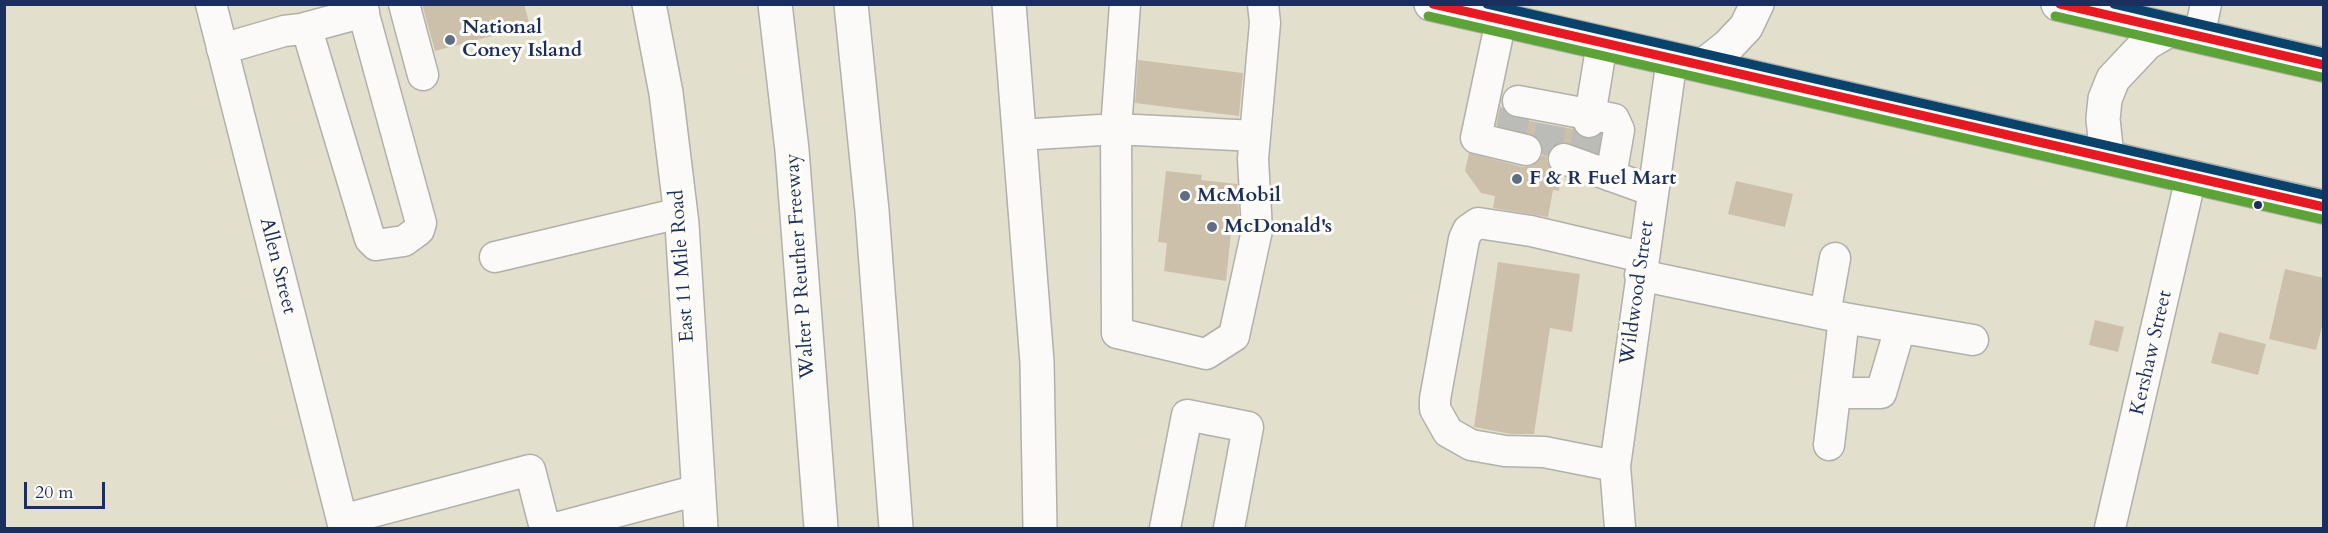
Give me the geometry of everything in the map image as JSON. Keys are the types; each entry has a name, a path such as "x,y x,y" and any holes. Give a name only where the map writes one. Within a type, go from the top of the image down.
{"main road":[{"name":"East 11 Mile Road","path":"649,4 666,93 680,213 701,528"},
{"name":"Walter P Reuther Freeway","path":"775,4 792,150 821,528"},
{"path":"851,4 872,211 896,528"},
{"path":"1009,4 1037,362 1040,528"},
{"path":"1431,4 2324,207"},
{"path":"1704,65 1728,46 1746,27 1757,4"},
{"path":"2058,4 2324,65"},
{"path":"2107,157 2103,119 2105,99 2113,79 2147,43 2184,34"}],"street":[{"name":"Allen Street","path":"211,4 343,524"},
{"path":"404,4 423,75"},
{"path":"1125,4 1116,129 1117,333 1206,354 1234,336 1257,230 1253,159 1265,23 1263,4"},
{"path":"2184,34 2206,4"},
{"path":"222,49 301,29 362,8 421,223 416,233 404,241 376,245 370,239 309,36 301,29"},
{"path":"1501,20 1476,138 1515,145"},
{"path":"1589,118 1602,43"},
{"name":"Wildwood Street","path":"1620,528 1615,466 1641,266 1672,58"},
{"path":"1484,94 1517,105 1589,118 1614,119 1619,130 1611,177"},
{"path":"1020,135 1116,129 1255,136"},
{"path":"1577,160 1611,177 1653,191"},
{"name":"Kershaw Street","path":"2110,528 2191,177"},
{"path":"495,257 680,213"},
{"path":"1615,466 1544,452 1505,452 1471,445 1448,432 1435,409 1464,239 1478,223 1531,231 1641,266 1834,316 1973,340"},
{"path":"1829,445 1835,393 1835,258"},
{"path":"1835,393 1881,393 1900,328"},
{"path":"1166,528 1187,415 1248,427 1229,528"},
{"path":"343,524 530,471 545,528"},
{"path":"556,528 698,490"}],"building":[{"name":"National Coney Island","path":"422,4 524,4 530,26 435,51"},
{"path":"1138,60 1243,73 1239,116 1135,103"},
{"path":"1500,106 1514,118 1573,129 1586,139 1601,134 1598,153 1562,142 1553,146 1548,153 1547,161 1551,170 1561,176 1559,191 1553,190 1548,217 1493,208 1495,196 1481,193 1465,171 1469,153 1523,167 1531,166 1543,155 1543,146 1537,137 1496,125"},
{"path":"1166,171 1202,175 1201,180 1237,184 1240,229 1239,233 1231,233 1226,281 1164,271 1167,243 1158,242"},
{"path":"1736,181 1793,194 1785,227 1728,214"},
{"path":"1498,262 1580,274 1572,332 1550,328 1534,434 1511,434 1474,427"},
{"path":"2285,269 2324,278 2324,319 2316,350 2269,339"},
{"path":"2095,320 2124,327 2118,352 2089,345"},
{"path":"2219,332 2266,344 2258,375 2211,363"}],"tunnel":[{"path":"1510,140 1516,109"},
{"path":"1546,155 1553,116"},
{"path":"1584,154 1589,122"}],"transit line":[{"path":"1433,4 2324,207"},
{"path":"1487,4 2324,195"},
{"path":"2060,4 2324,65"},
{"path":"2114,4 2324,53"},
{"path":"1428,16 2321,219"},
{"path":"2055,16 2321,77"}],"place":[{"name":"National Coney Island","path":"450,40"},
{"name":"F & R Fuel Mart","path":"1517,179"},
{"name":"McMobil","path":"1185,196"},
{"name":"McDonald's","path":"1212,227"}]}
